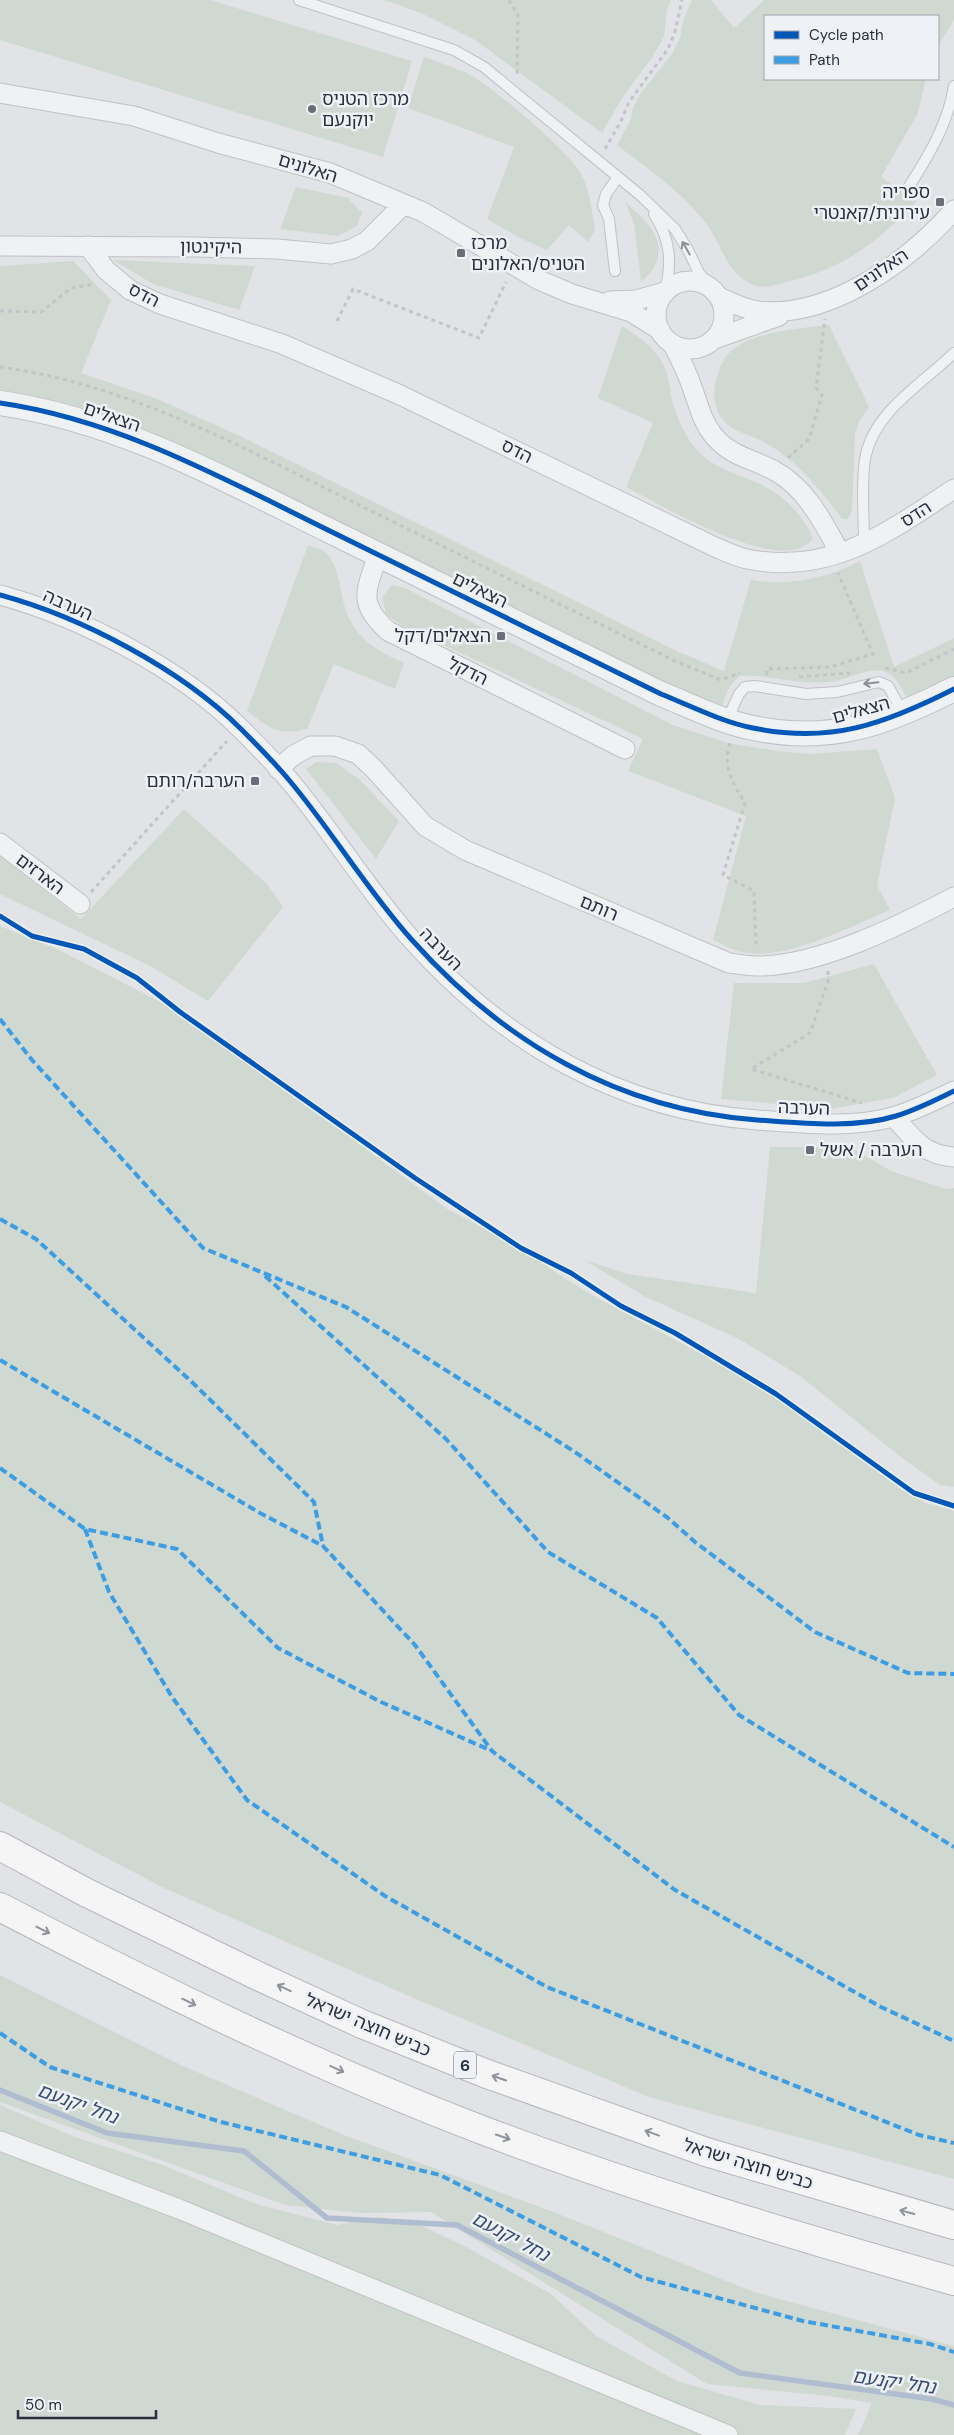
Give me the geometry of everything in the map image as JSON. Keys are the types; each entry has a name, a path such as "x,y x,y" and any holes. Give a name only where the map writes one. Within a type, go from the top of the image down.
{"highway":[{"name":"כביש חוצה ישראל","path":"0,1846 87,1893 258,1976 362,2024 451,2060 706,2152 954,2225"},
{"path":"0,1907 208,2011 397,2096 483,2130 780,2232 954,2301"},
{"path":"780,2232 954,2281"}],"street":[{"name":"האלונים","path":"0,93 134,116 218,143 330,173 423,212 538,280 572,294 631,312 660,330"},
{"name":"היקינטון","path":"0,246 277,249 331,254 352,249 367,241 404,204"},
{"name":"האלונים","path":"710,343 728,333 850,292 887,268 932,233 954,210"},
{"name":"הדס","path":"88,246 106,270 130,290 160,304 282,344 398,394 715,547 745,559 780,564 822,560 864,543 900,525 954,489"},
{"path":"694,392 694,380 710,343 721,330 724,308 716,293 703,284 688,282 673,286 665,292 656,310 660,330 673,345 682,361 700,414 713,434 730,452 774,471 806,496 835,555"},
{"name":"האלונים","path":"596,301 636,300 665,292"},
{"name":"האלונים","path":"716,293 739,307 757,311 796,310"},
{"path":"673,345 694,349 710,343"},
{"name":"הצאלים","path":"0,403 68,417 138,440 221,477 661,694 752,728 801,735 838,733 878,723 954,689"},
{"name":"הדקל","path":"378,555 369,582 366,603 373,617 388,630 625,749"},
{"name":"הערבה","path":"0,595 28,603 86,628 142,656 196,691 239,727 278,769 411,939 448,978 489,1015 538,1049 590,1077 671,1107 735,1119 793,1123 847,1123 894,1117 954,1091"},
{"name":"רותם","path":"278,769 311,746 335,746 358,754 425,826 465,850 729,963 756,966 793,963 861,942 954,897"},
{"name":"הארזים","path":"0,843 80,904"},
{"path":"894,1117 922,1149 944,1156 954,1156"},
{"path":"0,2141 179,2209 728,2435"}],"lane":[{"path":"299,0 454,50 484,66 640,195 674,229 699,273 716,293"},
{"path":"908,188 931,151 945,121 954,86"},
{"path":"615,271 612,234 609,219 603,205 606,194 618,177"},
{"path":"640,195 660,223 670,249 670,270 665,292"},
{"path":"864,543 865,459 874,433 893,407 954,354"},
{"path":"731,721 739,694 745,687 755,686 806,694 837,692 879,682 888,686 903,713"}],"path":[{"path":"509,0 518,15 516,93"},
{"path":"598,160 614,135 629,102 668,49 675,32 682,0"},
{"path":"337,321 354,289 479,338 514,265"},
{"path":"0,311 41,312 71,288 117,279"},
{"path":"774,471 809,439 822,395 816,388 827,301"},
{"path":"0,367 78,382 151,407 236,444 675,661 721,680 736,674 747,673"},
{"path":"767,675 767,669 830,667 873,654 835,555"},
{"path":"878,667 906,673 954,649"},
{"path":"798,677 859,671"},
{"path":"757,674 773,676"},
{"path":"731,721 726,755 729,777 745,803 723,875 754,891 756,966"},
{"path":"80,904 239,727"},
{"path":"827,952 828,982 810,1033 751,1069 863,1103"}],"shaded area":[{"name":"מרכז הטניס יוקנעם","path":"0,0 210,0 412,61 383,157 0,40"},
{"path":"384,0 671,0 667,10 664,37 651,59 622,98 602,133 475,40 421,13"},
{"path":"692,0 711,0 734,28 764,0 954,0 954,20 939,44 939,15 764,15 764,80 926,80 917,115 881,177 917,201 875,240 860,251 829,268 772,286 758,286 745,281 726,260 713,234 699,214 666,182 617,145 630,121 633,108 641,93 672,54 680,38 683,21"},
{"path":"424,57 467,73 479,80 528,119 573,163 584,180 592,209 595,230 588,242 569,225 547,250 522,239 487,219 514,147 408,108"},
{"path":"296,187 348,198 362,212 357,226 338,236 280,229"},
{"path":"625,201 650,227 658,243 659,250 654,268 641,281 634,224"},
{"path":"113,260 255,266 239,310 153,284"},
{"path":"73,261 111,300 81,373 155,398 240,436 679,652 724,671 751,580 779,582 807,580 821,577 860,561 894,667 954,638 954,676 907,698 900,685 891,675 876,670 836,681 824,682 800,682 739,676 729,688 722,705 666,683 213,459 172,441 130,424 87,410 44,398 0,390 0,266"},
{"path":"829,325 869,407 859,422 855,434 852,511 848,519 842,519 816,486 787,457 764,442 728,425 719,413 714,394 722,363 731,351 740,345 751,339 777,332"},
{"path":"622,326 645,342 659,358 667,373 678,418 685,433 698,451 714,464 761,485 779,496 795,510 813,538 799,549 777,550 751,545 693,522 626,487 653,423 598,398"},
{"path":"308,545 320,549 331,560 338,575 349,618 359,633 379,650 404,663 395,689 334,664 307,729 289,732 268,726 247,711"},
{"path":"392,585 405,588 673,725 728,743 777,751 809,754 877,749 895,798 877,885 890,910 815,942 774,952 755,954 738,951 713,940 746,816 628,771 643,739 401,625 386,614 382,597"},
{"path":"316,762 336,763 359,779 399,821 376,859 306,769"},
{"path":"184,809 267,884 283,907 208,1001 150,966 0,894 0,856 81,919"},
{"path":"0,926 59,950 180,1012 447,1209 529,1252 559,1275 599,1299 733,1371 783,1403 901,1489 925,1503 954,1511 954,2179 649,2097 411,1997 164,1888 0,1802"},
{"path":"874,964 937,1075 893,1098 830,1109 721,1099 734,983 804,983"},
{"path":"770,1147 850,1147 891,1171 946,1189 954,1188 954,1487 940,1485 897,1454 800,1376 739,1339 646,1297 584,1260 628,1274 756,1293"},
{"path":"0,1975 183,2066 344,2135 551,2211 754,2292 954,2346 954,2435 858,2435 872,2403 829,2396 707,2384 431,2212 361,2213 285,2205 0,2102"},
{"path":"0,2105 75,2137 160,2164 256,2204 337,2225 379,2217 418,2224 466,2247 551,2294 596,2336 677,2381 760,2405 856,2409 845,2435 0,2435"}],"waterway":[{"name":"נחל יקנעם","path":"0,2090 107,2133 244,2151 327,2218 457,2225 740,2373 932,2399 954,2405"}],"marked path":[{"path":"0,1019 32,1060 203,1248 346,1307 575,1452 668,1518 695,1542 815,1632 908,1673 954,1674"},
{"path":"0,1219 36,1239 194,1384 314,1502 323,1546"},
{"path":"265,1276 446,1439 548,1552 657,1618 739,1715 954,1847"},
{"path":"0,1360 260,1513 323,1546 415,1645 492,1751 675,1890 881,2007 954,2041"},
{"path":"0,1468 85,1529 177,1549 278,1648 381,1702 492,1751"},
{"path":"85,1529 109,1592 172,1697 247,1800 385,1896 547,1987 919,2135 954,2143"},
{"path":"0,2033 50,2067 221,2122 440,2175 641,2277 803,2321 930,2344 954,2352"}],"cycle path":[{"path":"0,403 44,411 87,423 171,454 252,492 661,694 730,722 781,732 808,734 833,732 881,721 954,689"},
{"path":"0,595 31,605 96,631 160,666 217,707 283,773 305,799 396,921 447,977 485,1010 525,1039 567,1064 611,1086 658,1102 706,1114 757,1120 827,1124 863,1123 911,1111 954,1091"},
{"path":"0,916 32,936 84,949 137,978 180,1012 415,1178 521,1248 571,1273 621,1306 675,1333 776,1394 914,1493 954,1506"}],"place":[{"name":"מרכז הטניס יוקנעם","path":"312,109"},
{"name":"ספריה עירונית/קאנטרי","path":"940,202"},
{"name":"מרכז הטניס/האלונים","path":"461,253"},
{"name":"הצאלים/דקל","path":"501,636"},
{"name":"הערבה/רותם","path":"255,781"},
{"name":"הערבה / אשל","path":"810,1150"}]}
